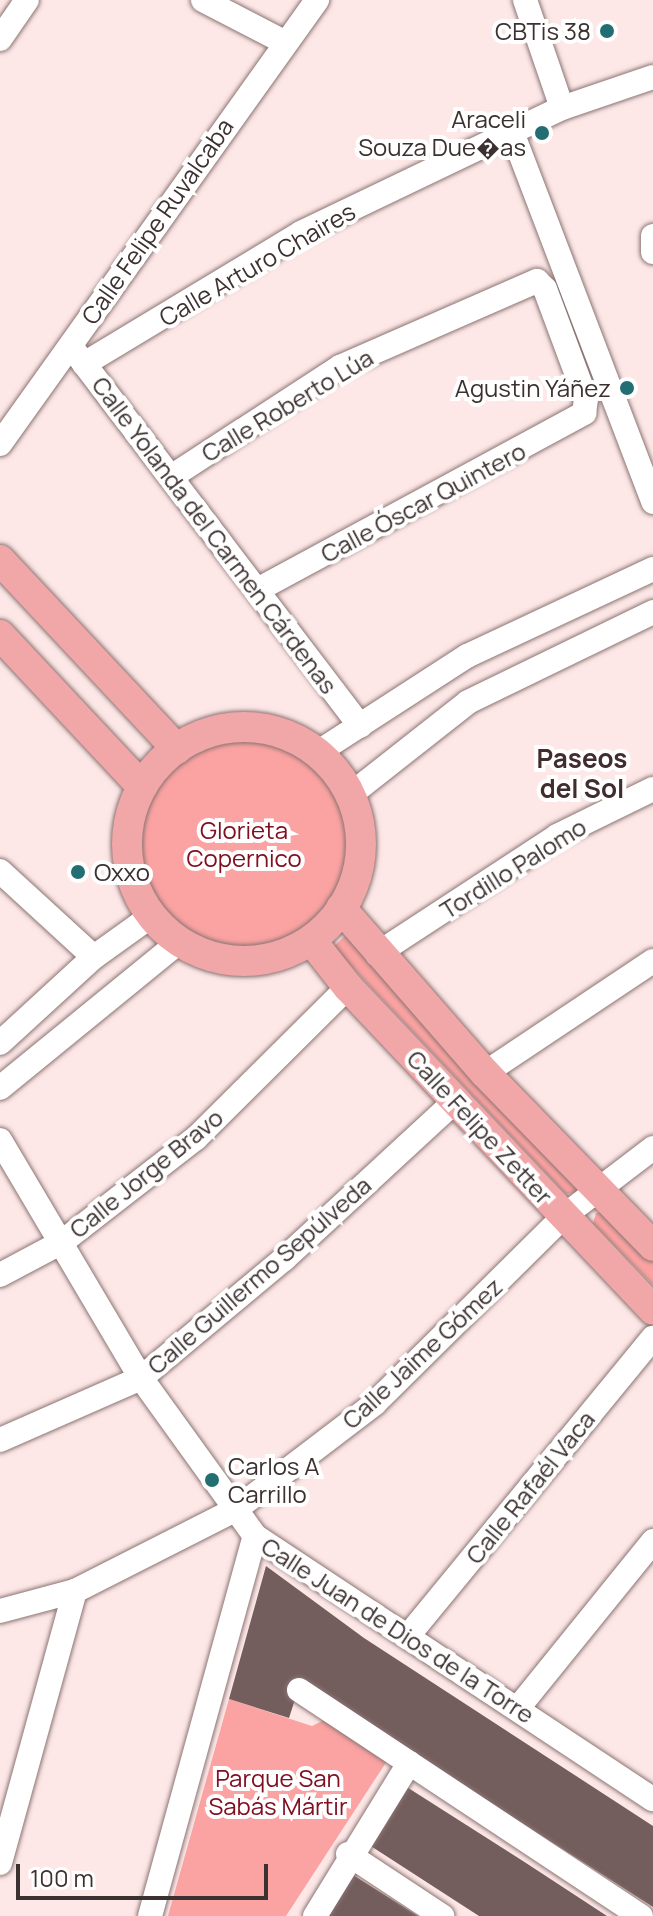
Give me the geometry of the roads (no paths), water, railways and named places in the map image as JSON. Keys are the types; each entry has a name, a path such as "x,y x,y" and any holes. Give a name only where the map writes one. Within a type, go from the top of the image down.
{"main road":[{"path":"0,560 177,749"},
{"path":"0,635 142,787"},
{"path":"245,727 292,737 317,753 350,795 359,829 359,865 341,908 311,940 286,953 231,961 179,942 151,916 128,853 142,787 177,749 221,729 245,727"},
{"name":"Calle Felipe Zetter","path":"341,908 377,954 485,1073 653,1246"},
{"name":"Calle Felipe Zetter","path":"311,940 348,987 653,1310"}],"street":[{"path":"0,39 27,0"},
{"path":"203,0 284,42"},
{"name":"Calle Felipe Ruvalcaba","path":"0,444 77,354 284,42 317,0"},
{"path":"525,0 562,108"},
{"name":"Calle Arturo Chaires","path":"77,354 301,233 562,108 653,77"},
{"path":"512,132 653,502"},
{"path":"653,236 653,252"},
{"path":"557,249 537,281 545,289 586,399 584,413 619,418"},
{"name":"Calle Roberto Lúa","path":"171,477 340,367 537,281"},
{"name":"Calle Yolanda del Carmen Cárdenas","path":"77,354 259,589 360,726"},
{"name":"Calle Óscar Quintero","path":"259,589 584,413"},
{"path":"317,753 467,656 653,569"},
{"path":"350,795 468,702 653,612"},
{"name":"Tordillo Palomo","path":"377,954 557,836 653,789"},
{"path":"0,871 94,957"},
{"path":"0,1043 94,957 151,916"},
{"path":"0,1088 179,942"},
{"path":"485,1073 653,961"},
{"name":"Calle Jorge Bravo","path":"0,1275 62,1242 196,1138 348,987"},
{"name":"Calle Guillermo Sepúlveda","path":"0,1440 141,1378 284,1259 455,1101"},
{"name":"Calle Juan de Dios de la Torre","path":"0,1140 141,1378 255,1536 650,1793"},
{"name":"Calle Jaime Gómez","path":"0,1611 75,1591 235,1510 374,1404 564,1216 653,1148"},
{"name":"Calle Rafaél Vaca","path":"408,1636 653,1338"},
{"path":"150,1916 255,1536"},
{"path":"518,1708 653,1541"},
{"path":"0,1863 75,1591"},
{"path":"299,1690 641,1916"},
{"path":"315,1916 348,1854 409,1763"},
{"path":"348,1854 442,1916"}],"place":[{"name":"CBTis 38","path":"607,31"},
{"name":"Araceli Souza Due�as","path":"542,133"},
{"name":"Agustin Yáñez","path":"627,388"},
{"name":"Oxxo","path":"78,872"},
{"name":"Carlos A Carrillo","path":"212,1480"}],"district":[{"name":"Paseos del Sol","path":"582,774"}],"park label":[{"name":"Glorieta Copernico","path":"244,844"},
{"name":"Parque San Sabás Mártir","path":"278,1792"}]}
